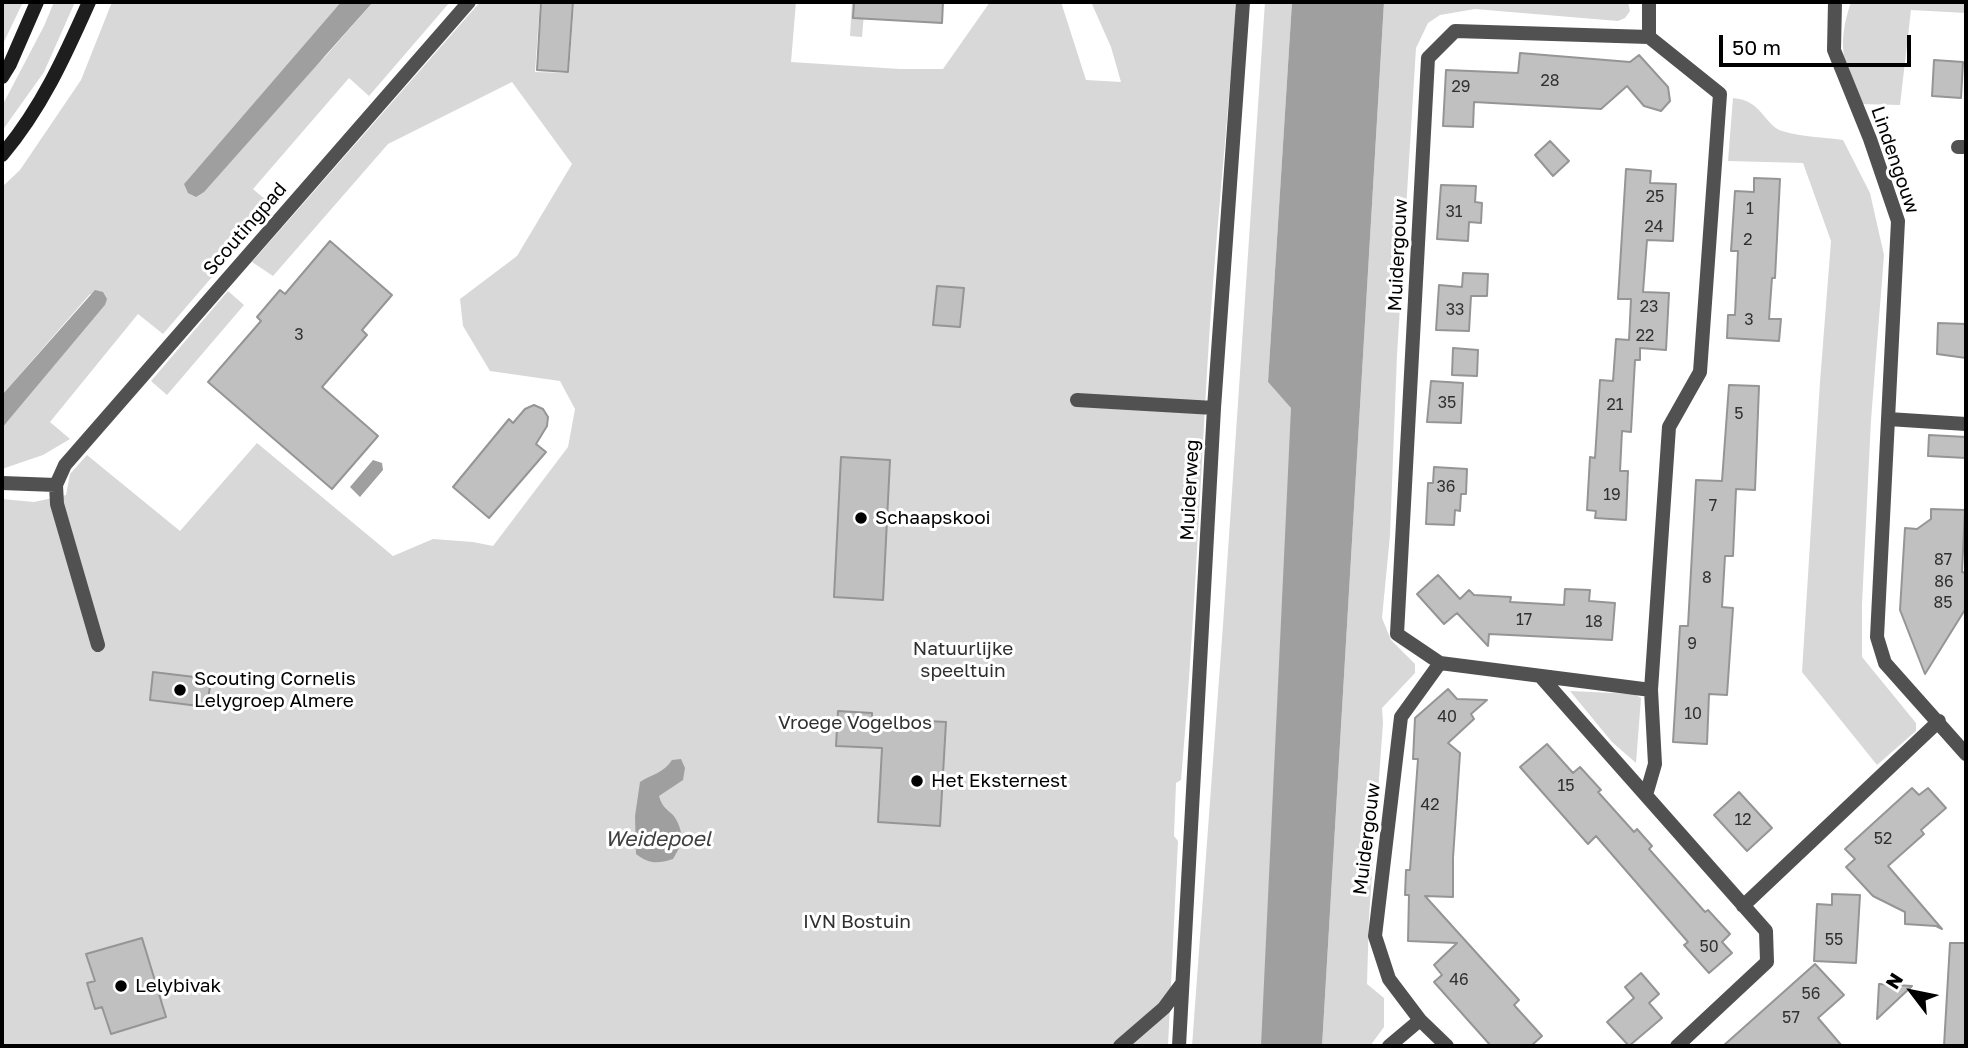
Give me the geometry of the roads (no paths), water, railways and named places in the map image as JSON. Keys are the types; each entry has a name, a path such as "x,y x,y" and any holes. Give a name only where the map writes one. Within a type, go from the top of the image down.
{"main road":[{"path":"2,76 10,64 37,2"},
{"path":"2,155 21,132 59,69 89,2"}],"street":[{"name":"Scoutingpad","path":"56,485 65,465 469,2"},
{"name":"Muiderweg","path":"1180,1046 1214,408 1243,2"},
{"path":"1646,795 1655,764 1651,690 1668,428 1700,372 1720,94 1648,37 1649,2"},
{"name":"Lindengouw","path":"1835,2 1834,50 1870,139 1898,221 1877,637 1885,663 1966,754"},
{"name":"Muidergouw","path":"1648,37 1455,31 1428,58 1397,634 1440,663 1651,690"},
{"path":"1077,400 1214,408"},
{"path":"1888,419 1966,424"},
{"path":"2,483 56,485 57,504 98,645"},
{"name":"Muidergouw","path":"1440,663 1401,717 1376,936 1389,979 1420,1020 1447,1046"},
{"path":"1542,678 1766,931 1767,961 1677,1046"},
{"path":"1743,906 1939,721"},
{"path":"1120,1046 1164,1008 1184,981"},
{"path":"1389,1046 1420,1020"}],"water":[{"path":"341,2 373,2 204,192 196,197 188,193 184,184"},
{"path":"1292,2 1384,2 1322,1046 1274,1046 1305,513 1305,424 1268,382"},
{"path":"95,290 103,292 107,299 105,305 2,428 2,395"},
{"path":"373,460 382,463 383,470 360,497 350,487"},
{"name":"Weidepoel","path":"681,759 685,768 683,780 659,796 676,820 683,841 673,859 658,862 645,860 636,854 635,816 640,782 662,771 672,760"}],"waterway":[{"path":"1274,1046 1305,387"}],"place":[{"name":"Schaapskooi","path":"861,518"},
{"name":"Scouting Cornelis Lelygroep Almere","path":"180,690"},
{"name":"Het Eksternest","path":"917,781"},
{"name":"Lelybivak","path":"121,986"}],"park label":[{"name":"Natuurlijke speeltuin","path":"963,660"},
{"name":"Vroege Vogelbos","path":"855,723"},
{"name":"IVN Bostuin","path":"857,922"}]}
